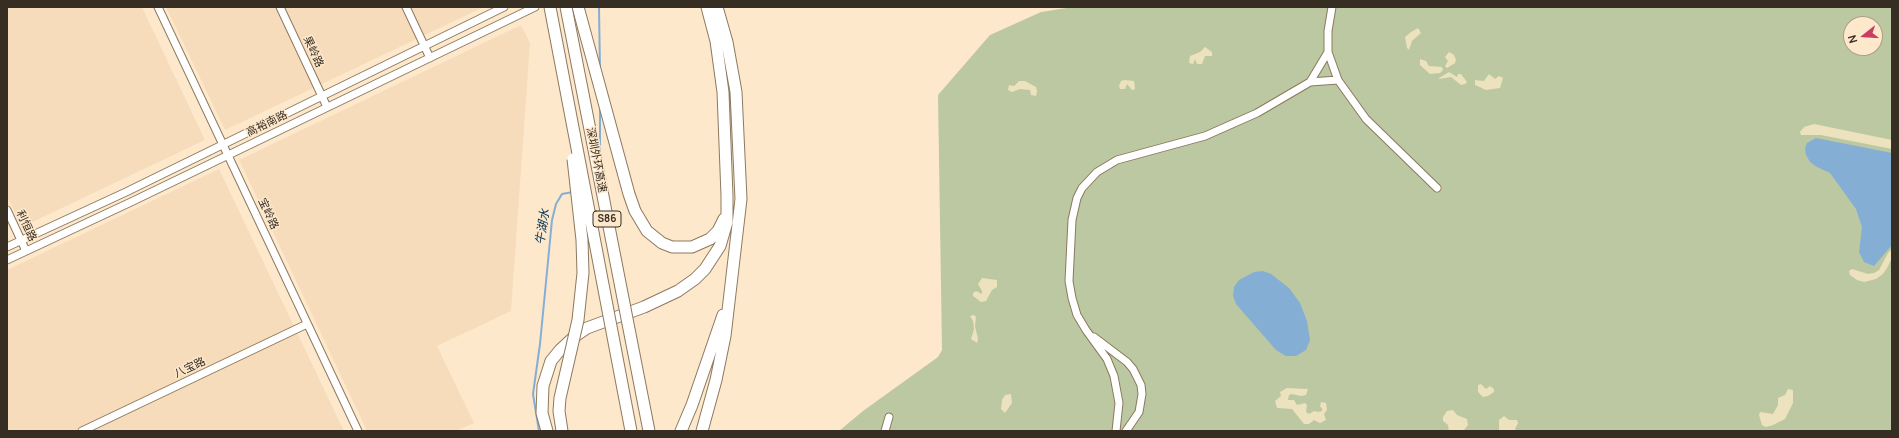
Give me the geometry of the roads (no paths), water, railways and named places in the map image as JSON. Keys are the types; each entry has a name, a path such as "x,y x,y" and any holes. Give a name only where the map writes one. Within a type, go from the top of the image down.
{"highway":[{"name":"深圳外环高速","path":"550,7 631,431"},
{"name":"深圳外环高速","path":"566,7 649,431"},
{"path":"578,7 629,194 635,211 647,231 662,243 672,247 692,247 710,239 718,231 727,211"},
{"path":"547,431 542,413 543,386 551,361 560,350 574,337 587,328 664,298 695,279 714,258 725,233 727,211 722,77 716,41 707,7"},
{"path":"702,431 721,358 740,218 740,155 737,102 733,75 716,7"},
{"path":"562,431 560,398 578,320 583,273 582,240 565,81"},
{"path":"681,431 692,405 730,294"}],"street":[{"name":"宝岭路","path":"158,7 358,431"},
{"name":"果岭路","path":"280,7 327,107"},
{"path":"406,7 430,58"},
{"name":"高裕南路","path":"7,247 223,145 504,7"},
{"name":"高裕南路","path":"7,260 535,7"},
{"path":"1332,7 1328,31 1328,52 1338,80 1366,119 1437,188"},
{"path":"1310,82 1328,52"},
{"path":"1116,431 1119,403 1114,376 1107,359 1086,330 1072,298 1069,263 1074,209 1077,198 1089,180 1106,165 1117,160 1193,140 1228,127 1310,82 1338,80"},
{"name":"利恒路","path":"7,210 26,251"},
{"name":"八宝路","path":"82,431 307,324"},
{"path":"1086,330 1127,362 1138,377 1141,385 1142,403 1139,412 1126,431"},
{"path":"885,431 889,417"}],"water":[{"path":"1816,138 1892,153 1892,245 1874,266 1864,262 1859,252 1862,227 1856,209 1830,173 1810,162 1806,155 1805,148 1807,143"},
{"path":"1263,271 1271,274 1289,288 1300,303 1307,321 1310,340 1306,350 1296,356 1286,356 1276,350 1236,304 1233,296 1234,287 1239,280 1254,272"}],"waterway":[{"name":"牛湖水","path":"599,7 600,70"},
{"name":"牛湖水","path":"600,106 600,152"},
{"name":"牛湖水","path":"539,431 533,394 540,344 552,220 556,204 562,194 573,192"}]}
